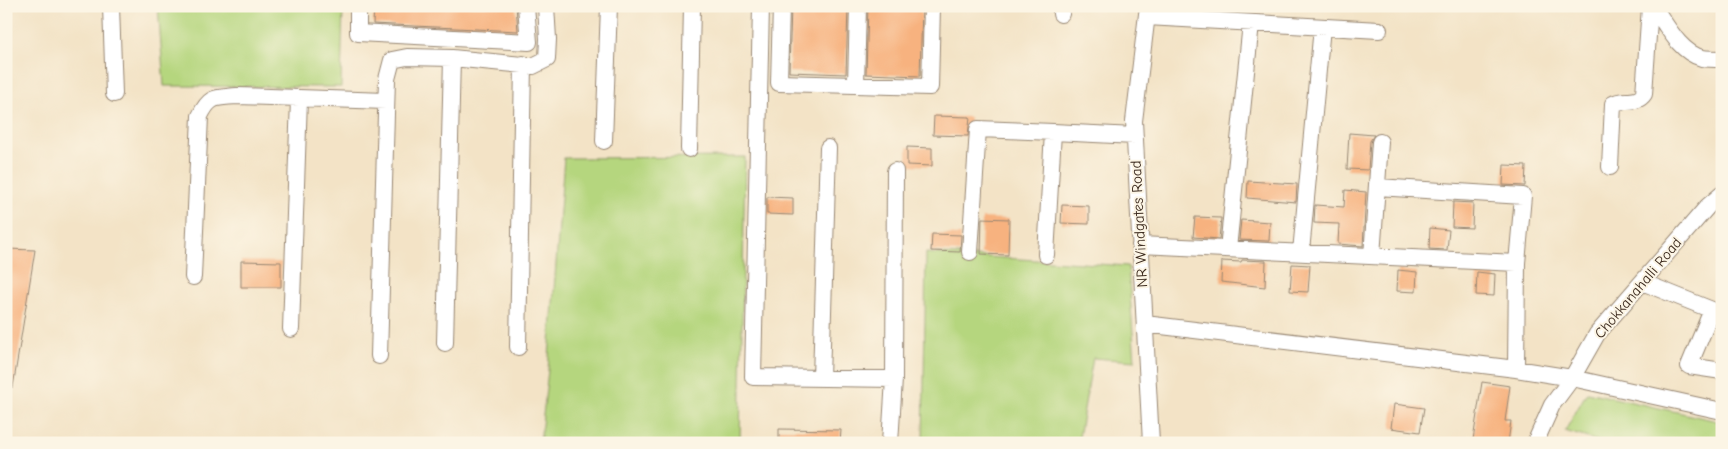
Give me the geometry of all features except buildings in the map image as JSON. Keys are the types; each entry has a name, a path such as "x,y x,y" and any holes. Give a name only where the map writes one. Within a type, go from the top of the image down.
{"street":[{"path":"111,6 114,94"},
{"path":"358,6 358,34 529,42 526,6"},
{"path":"379,356 386,101 387,79 392,60 407,57 452,58 533,66 547,58 546,6"},
{"path":"604,141 609,6"},
{"path":"689,149 692,6"},
{"path":"761,6 753,377 894,379"},
{"path":"781,6 780,83 930,87 932,6"},
{"path":"856,85 858,6"},
{"path":"1651,6 1680,44 1692,54 1703,58 1722,59"},
{"path":"1610,167 1613,104 1638,100 1644,94 1651,6"},
{"path":"1148,12 1250,23 1379,30"},
{"name":"NR Windgates Road","path":"1148,12 1134,121 1151,443"},
{"path":"1228,249 1250,23"},
{"path":"1300,252 1322,27"},
{"path":"445,344 452,58"},
{"path":"518,347 523,64"},
{"path":"193,277 200,116 206,104 215,98 238,96 386,101"},
{"path":"291,329 299,99"},
{"path":"970,252 978,129 1135,136"},
{"path":"1046,255 1053,132"},
{"path":"1372,256 1380,142"},
{"path":"821,378 828,148"},
{"path":"890,443 894,379 894,171"},
{"path":"1377,187 1522,196 1517,263 1516,369"},
{"name":"Chokkanahalli Road","path":"1535,443 1552,405 1572,378 1597,334 1708,206 1722,194"},
{"path":"1140,245 1517,263"},
{"path":"1642,282 1717,311 1689,366 1722,371"},
{"path":"1145,324 1516,369 1572,378 1722,411"}],"green space":[{"path":"158,6 343,6 341,87 164,86"},
{"path":"745,157 740,443 540,443 548,370 564,158"},
{"path":"926,253 1128,266 1135,361 1093,358 1078,443 923,443"},
{"path":"1587,392 1722,422 1722,443 1604,443 1565,431"}]}
